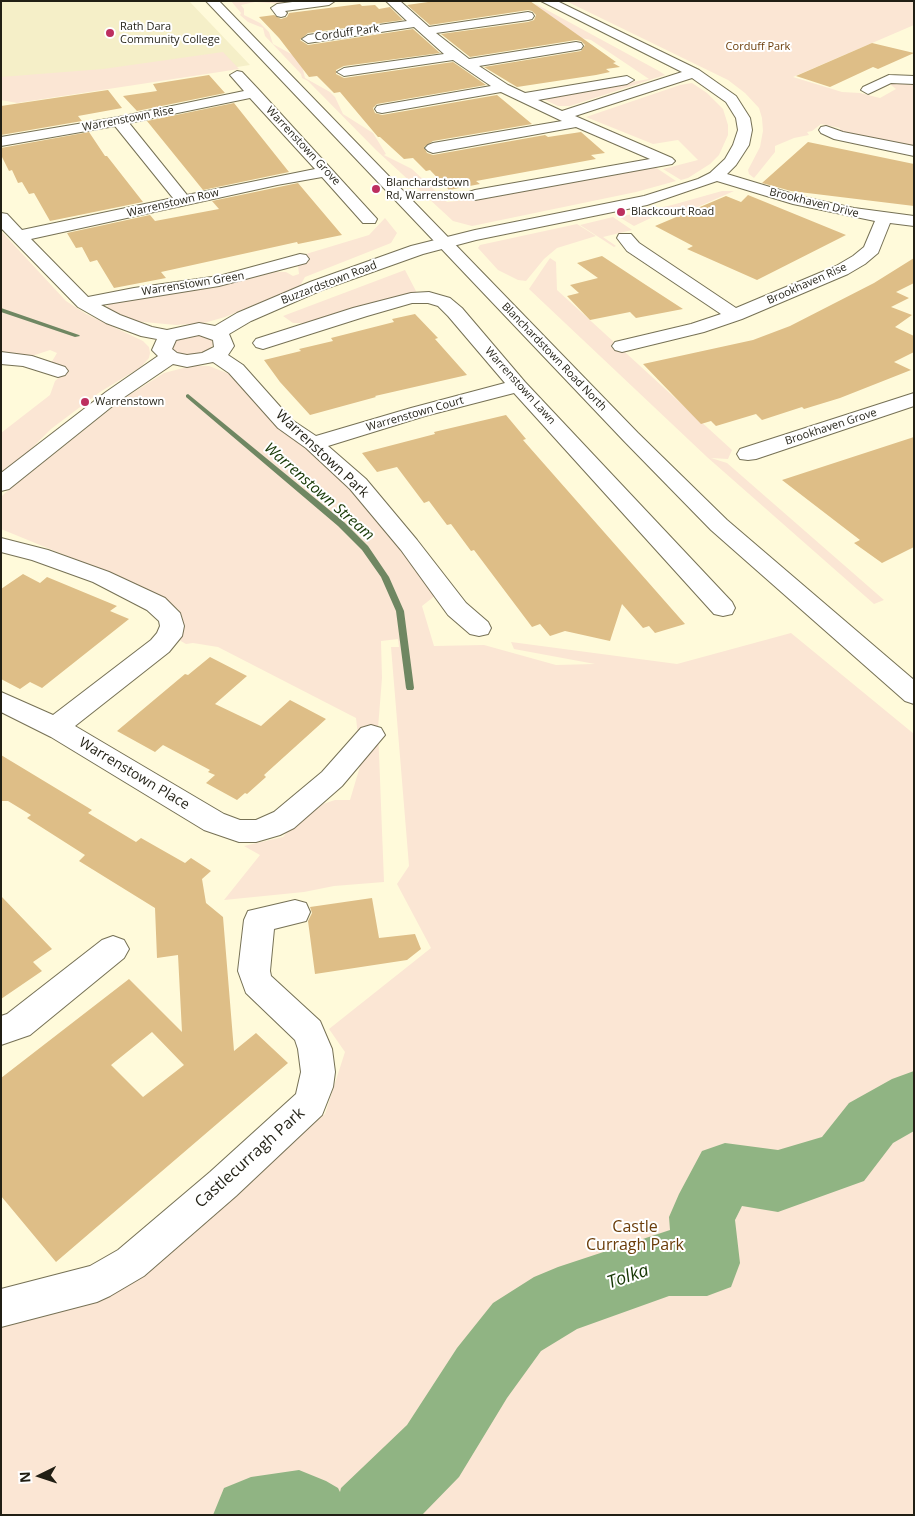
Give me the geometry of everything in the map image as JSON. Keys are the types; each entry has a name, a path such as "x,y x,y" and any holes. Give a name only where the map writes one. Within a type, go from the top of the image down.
{"street":[{"name":"Blanchardstown Road North","path":"212,1 624,430 719,525 914,695"},
{"path":"281,13 277,8 329,1"},
{"path":"392,1 460,60 502,88 667,160 475,195"},
{"path":"445,242 646,200 695,186 716,176 731,162 741,145 745,130 743,118 730,99 712,84 694,73 547,1"},
{"name":"Corduff Park","path":"308,39 528,16"},
{"path":"344,72 576,46"},
{"path":"563,115 694,73"},
{"name":"Warrenstown Grove","path":"237,75 369,219"},
{"path":"522,98 642,78"},
{"path":"868,90 889,79 914,80"},
{"path":"382,109 502,88"},
{"name":"Warrenstown Rise","path":"1,142 119,122 254,93"},
{"path":"119,122 184,201"},
{"path":"433,148 579,122"},
{"path":"826,130 839,136 914,151"},
{"name":"Warrenstown Row","path":"19,236 277,180 327,172"},
{"name":"Brookhaven Drive","path":"716,176 799,200 884,218 914,221"},
{"path":"1,218 84,303 112,319 148,332 170,336"},
{"name":"Brookhaven Rise","path":"622,346 692,329 735,315 842,270 859,260 872,248 884,218"},
{"path":"625,238 633,248 735,315"},
{"name":"Buzzardstown Road","path":"217,333 244,317 316,286 445,242"},
{"name":"Warrenstown Green","path":"84,303 134,293 219,281 300,259"},
{"name":"Warrenstown Lawn","path":"263,343 411,298 430,297 444,302 455,312 518,386 723,608"},
{"path":"199,329 217,333 222,337 224,346 215,355 197,360 178,360 165,354 162,345 170,336 178,332 199,329"},
{"name":"Warrenstown Park","path":"215,355 236,369 285,424 313,444 358,484 409,545 457,609 479,628"},
{"path":"1,484 113,396 170,357"},
{"path":"1,358 38,363 58,371"},
{"name":"Warrenstown Court","path":"313,444 418,412 518,386"},
{"name":"Brookhaven Grove","path":"748,454 914,399"},
{"path":"1,545 40,555 102,576 156,604 171,619 172,626 169,636 160,646 56,727"},
{"name":"Warrenstown Place","path":"1,701 56,727 214,822 239,831 256,831 284,820 332,779 371,735"},
{"name":"Castlecurragh Park","path":"1,1308 97,1283 131,1263 223,1184 310,1104 316,1088 318,1072 315,1049 308,1031 257,983 254,971 259,920 295,912"},
{"path":"1,1031 18,1025 113,950"}],"shaded area":[{"name":"Rath Dara Community College","path":"1,1 189,1 250,65 31,99 1,94"}],"green space":[{"path":"231,1 300,1 283,4 255,2 241,5 244,9 244,15 260,23 269,32 273,44 293,55 301,62 305,78 330,92 335,97 343,114 373,133 386,154 384,155 412,169 447,202 652,165 676,181 636,192 472,226 453,221 376,150 308,81 302,78 301,74 265,36 263,28 248,22 240,15 241,13"},
{"name":"Corduff Park","path":"566,1 914,1 914,25 793,77 842,92 860,93 880,98 896,89 891,83 914,84 914,148 842,133 840,128 821,124 812,131 807,132 809,135 794,138 775,146 775,152 754,178 749,174 748,170 760,147 763,131 762,118 759,108 745,93 728,80"},
{"path":"534,3 665,75 570,106 558,106 541,98 649,79 591,40 581,38"},
{"path":"223,52 239,69 17,103 1,100 1,77 103,69"},
{"path":"692,83 707,93 723,109 728,125 728,135 719,155 710,164 688,178 681,180 663,169 698,160 678,140 653,144 586,117 680,85"},
{"path":"722,191 734,191 684,213 653,217 634,226 619,217 672,205"},
{"path":"613,217 632,230 603,237 616,246 614,247 580,225"},
{"path":"385,218 397,233 391,243 305,277 300,286 225,317 204,323 176,325 133,321 108,311 107,306 110,303 224,284 276,272 286,272 293,276 299,274 298,266 310,259 306,254 369,235"},
{"path":"577,224 596,236 557,248 544,259 526,281 518,280 498,270 478,248 480,245"},
{"path":"1,231 66,301 86,314 143,341 149,347 150,353 149,358 141,367 100,392 51,429 28,452 1,473 1,433 50,395 55,381 68,370 51,363 57,353 50,350 32,356 1,355"},
{"path":"550,258 556,262 557,290 732,450 728,459 711,458 727,463 884,600 874,604 707,457 529,289"},
{"path":"405,270 417,293 306,323 293,323 283,316"},
{"path":"199,335 212,341 213,345 207,351 189,356 177,353 171,348 174,341 179,338"},
{"name":"Castle Curragh Park","path":"191,366 209,366 232,375 286,433 357,491 436,595 422,606 434,646 484,645 556,665 595,664 514,649 511,642 677,664 791,633 914,734 914,1515 1,1515 1,1324 40,1310 75,1308 113,1292 325,1114 345,1052 329,1029 431,948 397,884 409,866 391,647 399,647 398,639 381,641 382,678 378,728 384,882 334,886 304,892 224,900 260,855 244,846 283,837 289,830 323,804 335,800 350,800 361,763 356,718 218,647 193,643 186,644 179,640 183,619 178,609 145,588 1,529 1,497 5,493 123,399 164,373"}],"building":[{"path":"435,1 530,1 616,62 613,63 620,67 606,69 610,72 596,75 517,87 484,67 581,51 585,45 581,41 576,40 470,57 441,34 528,22 534,20 536,15 528,10 430,25 407,5"},
{"path":"360,4 362,6 375,5 379,9 390,7 403,20 308,33 300,40 308,45 413,29 440,53 344,66 336,70 336,74 344,78 453,62 486,85 377,104 373,108 375,113 382,115 497,95 532,124 433,141 424,147 427,153 433,155 545,135 548,137 581,132 605,153 591,155 596,159 476,181 480,184 449,190 430,170 426,171 413,158 404,159 378,137 340,92 334,93 317,76 309,77 279,38 259,17 274,15 281,19 287,17 289,13"},
{"path":"872,43 914,53 878,69 873,67 830,87 796,76"},
{"path":"209,75 225,93 137,111 123,96 157,91 153,84"},
{"path":"108,90 122,108 78,116 82,121 1,135 1,106"},
{"path":"234,103 289,172 203,190 147,121"},
{"path":"89,132 105,156 107,156 143,202 50,221 34,193 29,194 22,182 18,183 12,170 9,171 1,155 1,148"},
{"path":"808,142 914,164 914,206 791,191 762,183"},
{"path":"298,183 342,235 298,244 297,242 161,272 166,278 114,288 97,260 90,262 82,247 76,248 67,233 150,215 155,221 219,209 212,201"},
{"path":"748,195 846,235 757,280 687,249 693,246 655,226 726,196 741,202"},
{"path":"602,256 683,309 636,318 630,312 590,320 567,296 579,293 570,285 598,278 577,263"},
{"path":"914,258 914,283 896,292 909,298 891,307 912,315 895,327 914,336 914,352 894,362 911,370 840,398 804,409 802,407 762,420 756,414 716,426 711,421 701,424 643,364 753,340 790,326 874,283"},
{"path":"415,314 438,338 435,339 467,375 375,396 310,415 280,382 264,360 301,351 299,349 333,341 331,338 394,322 392,319"},
{"path":"506,415 526,439 523,440 685,624 655,633 649,626 643,628 622,604 610,641 565,631 550,636 540,624 532,627 474,550 471,551 451,524 447,525 429,501 424,503 397,467 377,472 362,453 435,434 434,432"},
{"path":"914,437 914,547 882,563 854,543 860,540 782,480"},
{"path":"23,574 40,583 47,577 117,606 110,611 129,619 42,688 30,682 20,689 1,679 1,589"},
{"path":"210,657 247,676 215,704 261,726 290,700 326,719 264,775 266,777 247,794 245,793 237,800 206,783 215,775 208,772 210,770 163,745 155,752 117,731 185,674 188,675"},
{"path":"1,755 92,810 88,813 136,842 141,838 185,863 191,858 211,871 202,879 206,903 223,917 234,1051 256,1033 288,1063 56,1262 1,1196 1,1078 129,979 182,1032 178,955 157,958 155,908 79,861 85,855 27,818 31,815 8,801 1,801","holes":["152,1032 184,1065 143,1097 111,1065"]},
{"path":"1,896 52,949 33,962 42,971 1,999"},
{"path":"372,898 379,938 415,934 421,949 407,960 315,974 308,921 312,913 310,907"}],"waterway":[{"name":"Warrenstown Stream","path":"1,310 77,336"},
{"name":"Warrenstown Stream","path":"188,396 341,524 365,548 385,577 400,611 410,688"},
{"name":"Tolka","path":"368,1515 433,1451 482,1373 517,1327 558,1301 669,1263 707,1263 702,1217 725,1173 778,1181 842,1160 871,1123 914,1099"},
{"name":"Tolka","path":"251,1515 299,1508 311,1515"}],"place":[{"name":"Rath Dara Community College","path":"110,33"},
{"name":"Blanchardstown Rd, Warrenstown","path":"376,189"},
{"name":"Blackcourt Road","path":"621,212"},
{"name":"Warrenstown","path":"85,402"}]}
